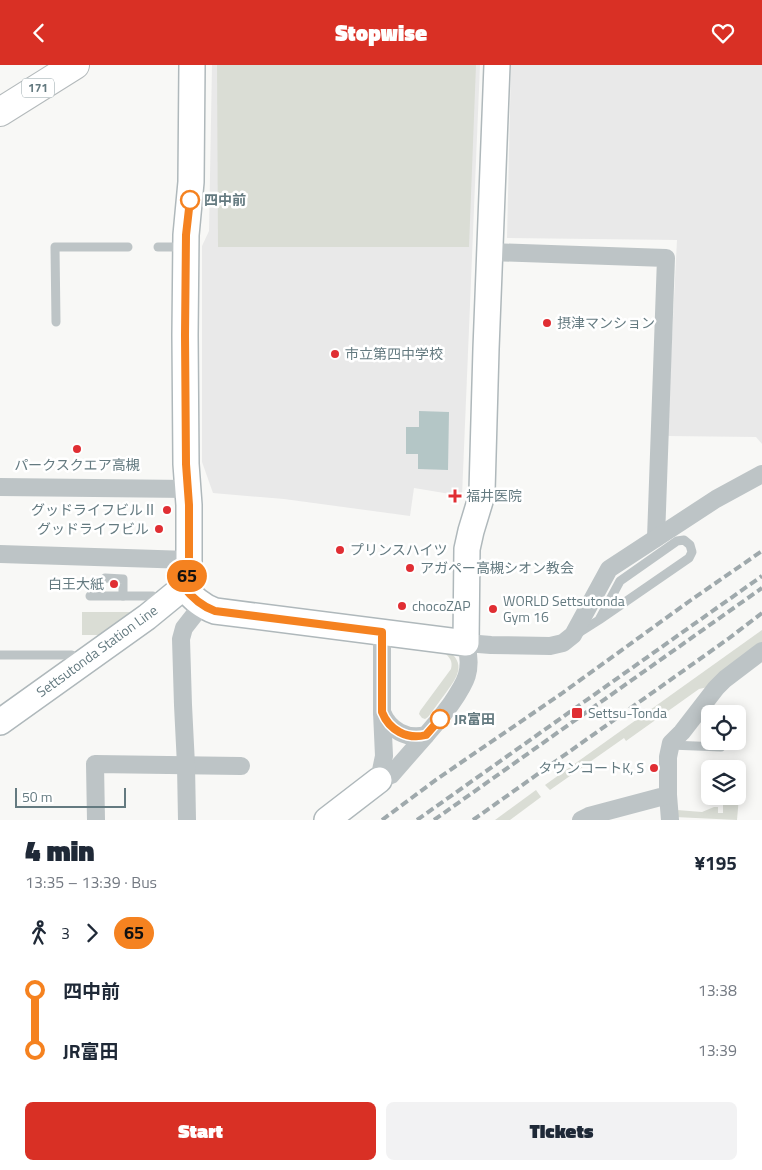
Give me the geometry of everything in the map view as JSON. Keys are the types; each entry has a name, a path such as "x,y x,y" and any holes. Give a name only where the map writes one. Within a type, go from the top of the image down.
{"highway":[{"name":"171","path":"0,112 75,65"}],"street":[{"path":"192,65 191,181 186,225 185,397 189,560 188,574 183,586 202,605 215,611 466,643 559,645 570,638 576,631 609,569 716,499 762,474"},
{"path":"327,820 379,780 391,775 440,719 464,686 467,676 469,665 466,643 467,549 470,531 482,491 497,65"},
{"path":"490,252 666,258 656,538"},
{"path":"0,487 188,489"},
{"path":"0,554 189,560"},
{"name":"Settsutonda Station Line","path":"0,722 147,617 183,586"},
{"path":"187,820 181,639 184,628 202,605"},
{"path":"379,780 384,756 382,632"},
{"path":"670,820 668,757 670,745 716,688 762,651"},
{"path":"382,712 388,723 397,731 414,737 426,735"},
{"path":"96,820 95,764 241,766"},
{"path":"581,820 589,816 668,795"}],"lane":[{"path":"56,322 55,247 128,247"},
{"path":"158,247 186,247"},
{"path":"570,638 599,620 689,558 692,552 690,545 684,540 677,541 620,581 599,620"},
{"path":"111,578 123,579 123,596"},
{"path":"93,594 153,596 164,603"},
{"path":"0,655 72,655 80,664"},
{"path":"670,745 701,746"}],"shaded area":[{"name":"市立第四中学校","path":"212,65 480,65 462,496 414,488 410,516 284,499 213,493 202,462 202,246 209,231"},
{"path":"217,65 476,65 469,247 218,247"},
{"path":"511,65 762,65 762,444 756,437 667,436 677,240 507,238"},
{"path":"419,411 449,412 448,470 418,469 418,454 406,454 406,427 419,427"},
{"path":"82,612 131,612 131,616 102,635 82,635"},
{"path":"762,630 762,649 708,687 699,689 626,741 624,738 550,790 545,785"},
{"path":"444,652 450,652 455,657 459,668 458,673 449,689 425,719 419,714 420,711 451,669 452,664"},
{"path":"536,790 541,797 510,820 495,820"},
{"path":"723,805 738,805 737,820 675,817 677,810 702,812 718,807 718,813 723,813"}],"railway":[{"path":"382,820 437,779 561,694 762,551"},
{"path":"417,820 762,576"},
{"path":"434,820 762,588"},
{"path":"473,820 762,613"}],"bus line":[{"name":"65","path":"190,200 186,225 185,335 189,564 188,574 183,586 195,600 215,611 382,632 382,712 384,717 397,731 414,737 426,735 440,719"}],"place":[{"name":"四中前","path":"190,200"},
{"name":"摂津マンション","path":"547,323"},
{"name":"市立第四中学校","path":"335,354"},
{"name":"パークスクエア高槻","path":"77,449"},
{"name":"福井医院","path":"455,496"},
{"name":"グッドライフビルⅡ","path":"167,510"},
{"name":"グッドライフビル","path":"159,529"},
{"name":"プリンスハイツ","path":"340,550"},
{"name":"アガペー高槻シオン教会","path":"410,568"},
{"name":"白王大紙","path":"114,584"},
{"name":"chocoZAP","path":"402,606"},
{"name":"WORLD Settsutonda Gym 16","path":"493,609"},
{"name":"Settsu-Tonda","path":"577,713"},
{"name":"JR富田","path":"440,719"},
{"name":"タウンコートK, S","path":"654,768"}]}
